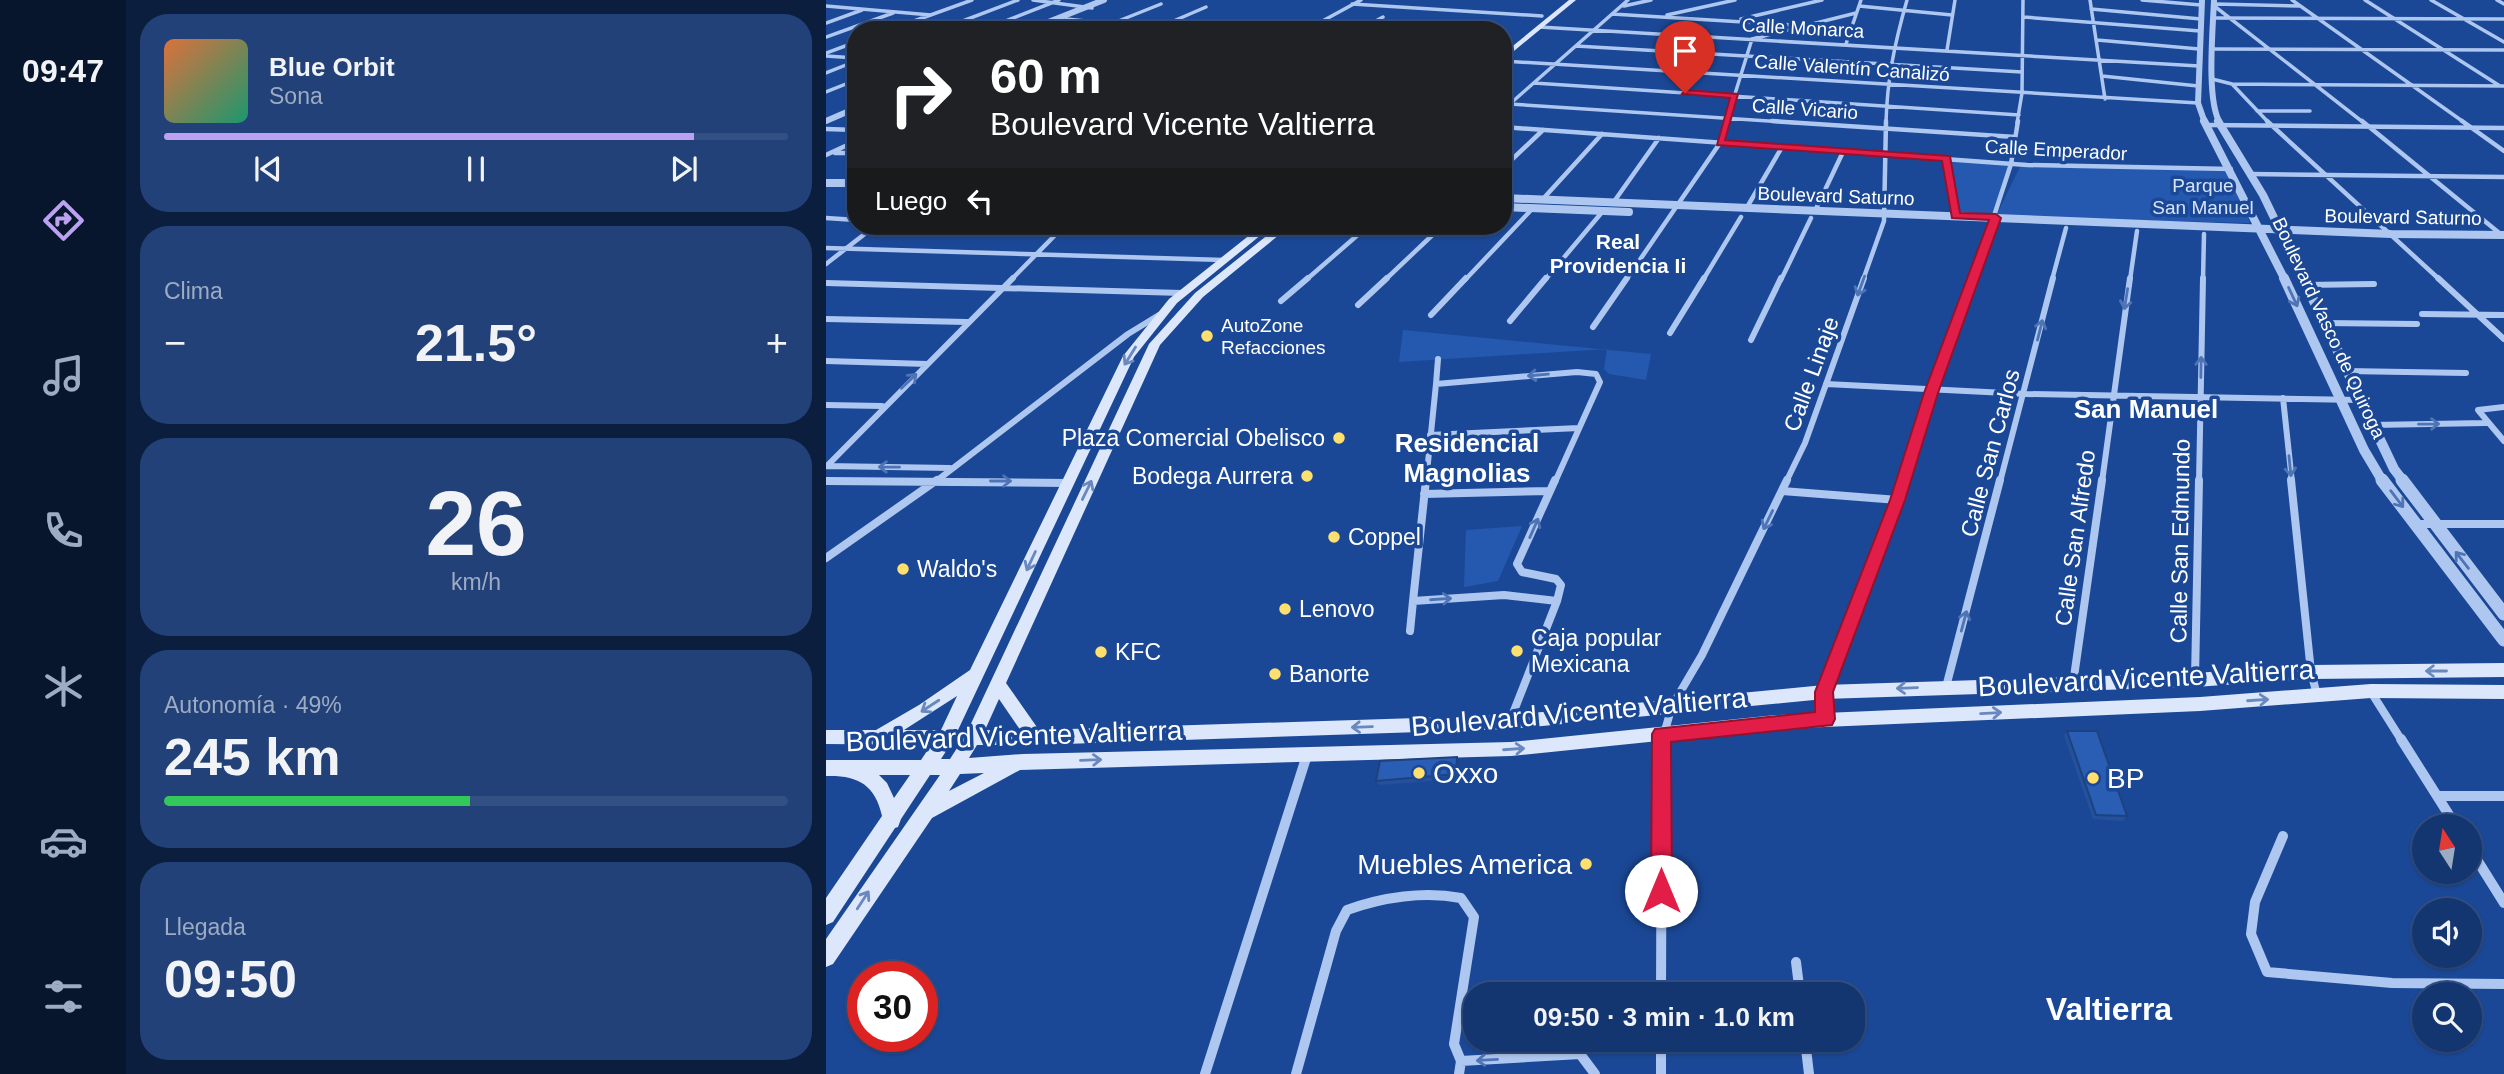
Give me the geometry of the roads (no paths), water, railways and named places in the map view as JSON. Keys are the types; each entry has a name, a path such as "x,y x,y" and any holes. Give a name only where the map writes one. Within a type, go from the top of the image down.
{"main road":[{"path":"1512,40 1563,0"},
{"path":"1512,51 1573,0"},
{"path":"827,913 892,821 946,737 1124,367 1159,316 1182,293 1256,235"},
{"path":"826,957 877,879 925,814 974,735 1155,344 1173,320 1210,284 1273,235"},
{"name":"Boulevard Vicente Valtierra","path":"826,737 974,735 1035,738 1510,722 1824,692 2195,680 2311,672 2504,670"},
{"path":"880,735 925,710 978,674"},
{"path":"998,684 1035,738"},
{"name":"Boulevard Vicente Valtierra","path":"835,768 956,767 1023,762 1511,749 1825,719 2200,704 2371,691 2504,692"},
{"path":"925,814 976,784 1023,762"},
{"path":"835,768 862,773 880,787 890,805 892,821"}],"street":[{"path":"826,7 846,0"},
{"path":"914,21 972,0"},
{"path":"963,21 1018,0"},
{"path":"1033,0 1092,8"},
{"path":"1006,21 1059,0"},
{"path":"1050,21 1104,0"},
{"path":"1061,21 1113,0"},
{"path":"1322,21 1361,0"},
{"path":"1512,102 1628,0"},
{"path":"1621,6 1651,0"},
{"path":"1657,17 1732,0"},
{"path":"1791,0 1801,5"},
{"path":"1731,21 1822,0"},
{"path":"1846,44 1861,0"},
{"name":"Calle Linaje","path":"1661,982 1662,734 1672,706 1702,655 1805,443 1884,218 1887,84 1893,47 1907,0"},
{"path":"1947,50 1955,0"},
{"path":"1825,719 1824,692 1898,500 1931,393 1994,222 2011,164 2022,93 2023,0"},
{"path":"2090,0 2105,99"},
{"path":"2142,0 2202,2"},
{"path":"2292,0 2504,151"},
{"path":"2365,0 2503,87"},
{"path":"2431,0 2504,42"},
{"path":"2497,0 2504,4"},
{"name":"Boulevard Vasco de Quiroga","path":"2202,2 2198,103 2207,125 2262,232 2373,465 2504,640"},
{"path":"2214,3 2300,6"},
{"path":"2214,3 2504,237"},
{"name":"Boulevard Vasco de Quiroga","path":"2214,3 2212,79 2214,110 2221,125 2280,232 2394,469 2433,524 2504,614"},
{"path":"1118,21 1160,4"},
{"path":"1352,4 1542,16"},
{"path":"832,6 931,15"},
{"path":"1859,6 1952,15"},
{"path":"1172,21 1206,7"},
{"path":"826,23 864,9"},
{"path":"2091,9 2201,19"},
{"path":"871,21 897,12"},
{"path":"1592,327 1720,143 1752,39 1856,13"},
{"path":"1612,14 1801,26"},
{"path":"1376,21 1383,17"},
{"path":"2024,17 2200,31"},
{"path":"2213,18 2504,19"},
{"path":"1066,19 1090,21"},
{"name":"Calle Monarca","path":"1539,27 2199,66"},
{"path":"826,37 847,30"},
{"path":"2097,40 2199,49"},
{"path":"826,55 847,46"},
{"path":"1576,46 2022,72"},
{"path":"2211,49 2504,50"},
{"path":"826,55 847,58"},
{"name":"Calle Valentín Canalizó","path":"1512,60 2198,103"},
{"path":"826,73 847,63"},
{"path":"2102,76 2198,86"},
{"path":"2212,79 2232,84 2503,87"},
{"path":"1534,83 2019,115"},
{"path":"826,92 847,84"},
{"path":"2232,84 2256,111 2504,339"},
{"name":"Calle Vicario","path":"1512,104 2015,137"},
{"path":"826,115 847,107"},
{"path":"2256,111 2310,111"},
{"path":"826,121 847,112"},
{"path":"2207,125 2504,128"},
{"name":"Calle Emperador","path":"1512,128 2011,164 2231,169"},
{"path":"826,129 847,130"},
{"path":"1512,159 1543,130"},
{"path":"1542,200 1602,134"},
{"path":"1613,203 1659,138"},
{"path":"826,155 847,146"},
{"path":"1670,333 1782,147"},
{"path":"1751,340 1843,152"},
{"path":"832,153 847,153"},
{"path":"1946,158 1955,216"},
{"path":"2250,174 2504,177"},
{"path":"826,183 847,183"},
{"name":"Boulevard Saturno","path":"1512,198 1613,203 1674,210"},
{"name":"Boulevard Saturno","path":"1512,207 1603,211 1674,210 2262,232"},
{"path":"1512,230 1533,208"},
{"path":"1510,321 1603,211"},
{"name":"Boulevard Saturno","path":"1884,218 1955,216 2066,228 2204,234 2280,232 2504,237"},
{"path":"826,218 847,219"},
{"name":"Calle San Carlos","path":"1946,687 2066,228"},
{"name":"Calle San Alfredo","path":"2073,684 2137,231"},
{"name":"Boulevard Saturno","path":"2280,232 2400,241 2504,237"},
{"name":"Calle San Edmundo","path":"2195,680 2204,234"},
{"path":"826,264 864,235"},
{"path":"827,466 882,407 1055,235"},
{"path":"1281,301 1358,235"},
{"path":"1358,305 1432,235"},
{"path":"1431,315 1507,235"},
{"path":"826,248 1223,260"},
{"path":"826,283 1182,293"},
{"path":"2305,285 2375,284"},
{"path":"2422,313 2504,315"},
{"path":"826,558 830,552 933,482 1128,334 1159,316"},
{"path":"826,319 967,322"},
{"path":"2322,323 2417,324"},
{"path":"1410,631 1438,359"},
{"path":"826,361 927,364"},
{"path":"2346,371 2466,373"},
{"path":"1436,384 1590,373 1599,377 1600,382 1517,564 1518,569 1530,575 1560,582 1557,601 1510,722"},
{"path":"1826,384 1931,393 2023,396 2360,400"},
{"path":"2283,398 2311,672 2316,695"},
{"path":"826,405 882,407"},
{"path":"2504,407 2478,410 2486,423 2504,441"},
{"path":"2372,425 2486,423"},
{"path":"1430,435 1579,428"},
{"path":"827,466 951,468"},
{"path":"826,481 1068,483"},
{"path":"1424,494 1550,491"},
{"path":"1782,491 1898,500"},
{"path":"2416,524 2504,524"},
{"path":"1413,601 1507,594 1531,595 1557,601"},
{"path":"2371,691 2449,814"},
{"path":"1205,1074 1307,755"},
{"path":"2439,796 2504,796"},
{"path":"2283,835 2255,902 2251,933 2267,972 2392,983 2504,984"},
{"path":"2482,868 2504,903"},
{"path":"1296,1074 1336,931 1347,910 1390,900 1446,895 1461,898 1474,917 1454,1044 1461,1061 1459,1074"},
{"path":"1796,962 1798,982"},
{"path":"1661,1052 1661,1074"},
{"path":"1806,1052 1808,1074"},
{"path":"1461,1061 1580,1054 1595,1074"}],"place":[{"name":"AutoZone Refacciones","path":"1207,336"},
{"name":"Plaza Comercial Obelisco","path":"1339,438"},
{"name":"Bodega Aurrera","path":"1307,476"},
{"name":"Coppel","path":"1334,537"},
{"name":"Waldo's","path":"903,569"},
{"name":"Lenovo","path":"1285,609"},
{"name":"Caja popular Mexicana","path":"1517,651"},
{"name":"KFC","path":"1101,652"},
{"name":"Banorte","path":"1275,674"},
{"name":"Oxxo","path":"1419,773"},
{"name":"BP","path":"2093,778"},
{"name":"Muebles America","path":"1586,864"}],"district":[{"name":"Real Providencia Ii","path":"1618,253"},
{"name":"San Manuel","path":"2146,409"},
{"name":"Residencial Magnolias","path":"1467,458"},
{"name":"Valtierra","path":"2109,1009"}],"park label":[{"name":"Parque San Manuel","path":"2203,196"}]}
